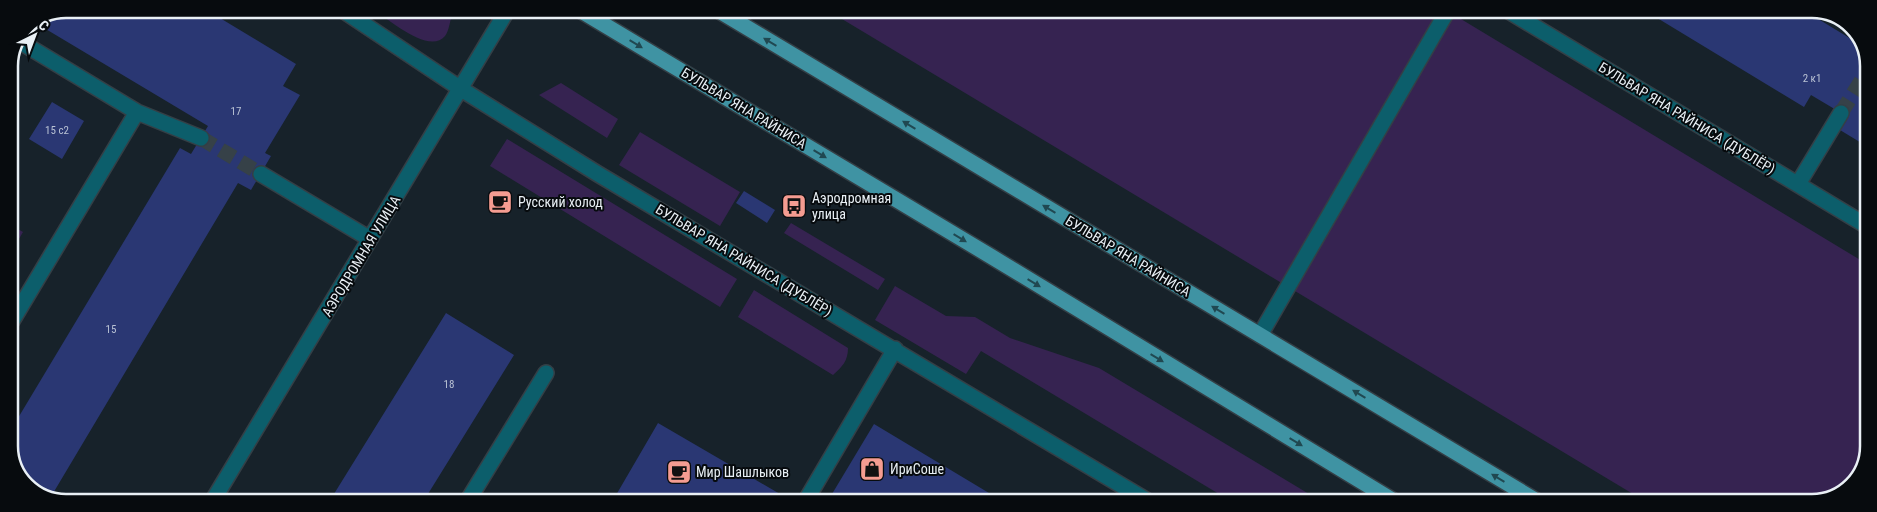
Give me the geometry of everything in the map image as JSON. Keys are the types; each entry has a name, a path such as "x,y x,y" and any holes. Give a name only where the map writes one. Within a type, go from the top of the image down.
{"main road":[{"name":"БУЛЬВАР ЯНА РАЙНИСА","path":"593,18 976,247 1382,494"},
{"name":"БУЛЬВАР ЯНА РАЙНИСА","path":"731,18 1525,494"}],"street":[{"name":"БУЛЬВАР ЯНА РАЙНИСА (ДУБЛЁР)","path":"354,18 461,89 598,174 1138,494"},
{"name":"АЭРОДРОМНАЯ УЛИЦА","path":"217,494 503,18"},
{"path":"1260,335 1443,18"},
{"name":"БУЛЬВАР ЯНА РАЙНИСА (ДУБЛЁР)","path":"1520,18 1859,221"},
{"path":"23,44 137,112 201,138"},
{"path":"18,311 137,112"},
{"path":"1798,184 1841,113"},
{"path":"261,174 370,239"},
{"path":"810,494 895,349"},
{"path":"472,494 546,373"}],"shaded area":[{"path":"386,18 451,18 445,36 438,41 419,38"},
{"path":"840,18 1459,18 1860,259 1860,447 1856,465 1846,481 1833,490 1818,494 1633,494"},
{"path":"561,83 618,119 607,138 539,95"},
{"path":"640,132 740,192 720,226 619,165"},
{"path":"507,139 737,279 720,307 490,166"},
{"path":"791,223 885,279 878,290 784,233"},
{"path":"18,229 23,232 18,241"},
{"path":"895,286 946,316 975,317 1010,338 1099,368 1309,494 1219,494 981,351 966,374 875,320"},
{"path":"754,290 848,348 846,360 833,375 738,317"}],"building":[{"path":"56,18 220,18 296,64 283,86 300,95 265,153 271,156 251,190 238,183 53,493 44,490 29,478 21,465 18,456 18,418 180,148 191,154 208,126 40,25"},
{"path":"1657,18 1817,18 1852,40 1859,56 1859,142 1840,130 1848,117 1811,95 1804,107"},
{"path":"52,102 84,121 62,159 29,139"},
{"path":"744,191 775,210 767,223 736,203"},
{"path":"446,313 514,355 428,494 334,494"},
{"path":"658,423 780,494 617,494"},
{"path":"874,424 991,494 832,494"}],"tunnel":[{"path":"1841,113 1859,84"},
{"path":"201,138 261,174"}],"place":[{"name":"Русский холод","path":"500,202"},
{"name":"Аэродромная улица","path":"794,206"},
{"name":"ИриСоше","path":"872,469"},
{"name":"Мир Шашлыков","path":"679,472"}]}
